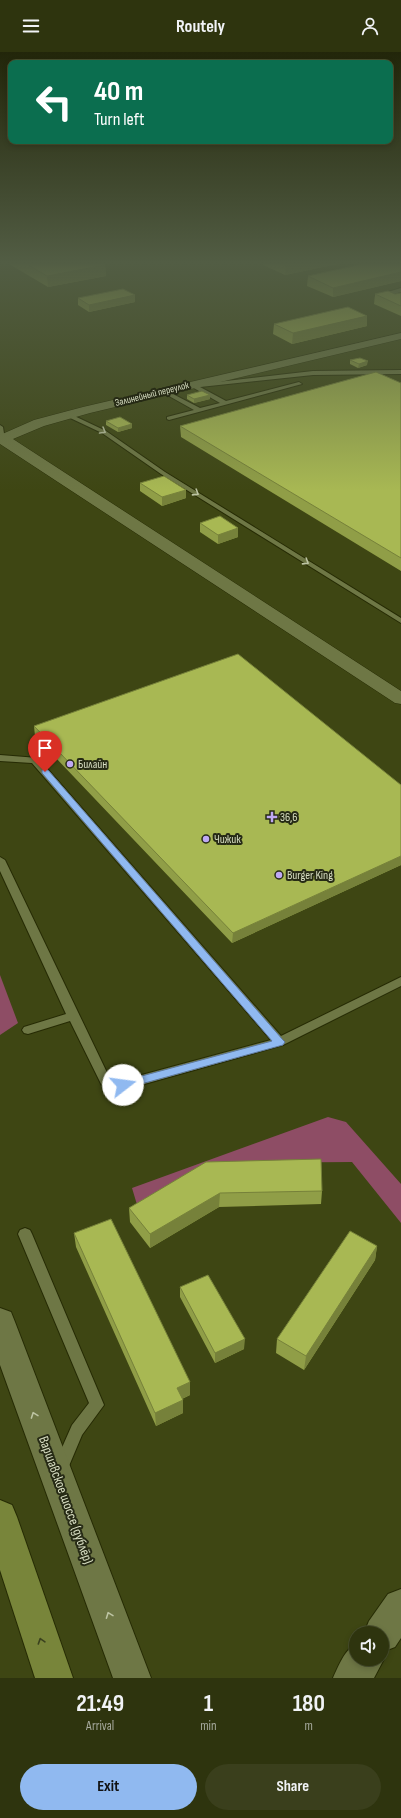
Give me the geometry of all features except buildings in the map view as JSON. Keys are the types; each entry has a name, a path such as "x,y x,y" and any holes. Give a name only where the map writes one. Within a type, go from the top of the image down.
{"main road":[{"name":"Варшавское шоссе (дублёр)","path":"0,1322 127,1670"},
{"path":"0,1517 54,1678"},
{"path":"387,1626 401,1606"},
{"path":"352,1678 360,1666"}],"street":[{"name":"Залинейный переулок","path":"1,436 39,423 168,389 388,339"},
{"path":"1,436 401,699"}],"lane":[{"path":"168,389 313,373 400,371"},
{"path":"169,418 299,384"},
{"path":"194,386 224,403"},
{"path":"168,389 198,410"},
{"path":"68,415 104,432 163,472 401,622"},
{"path":"0,758 35,760 279,1042"},
{"path":"0,860 109,1089 279,1042 401,981"},
{"path":"28,1030 73,1016"},
{"path":"25,1234 97,1405 77,1430 57,1477"}],"shaded area":[{"path":"0,975 18,1023 0,1035"},
{"path":"328,1117 346,1122 401,1184 401,1223 352,1162 225,1163 138,1208 132,1188"}],"place":[{"name":"Билайн","path":"70,764"},
{"name":"36,6","path":"272,817"},
{"name":"Чижик","path":"206,839"},
{"name":"Burger King","path":"279,875"}],"route":[{"path":"45,772 279,1042 123,1085"}]}
